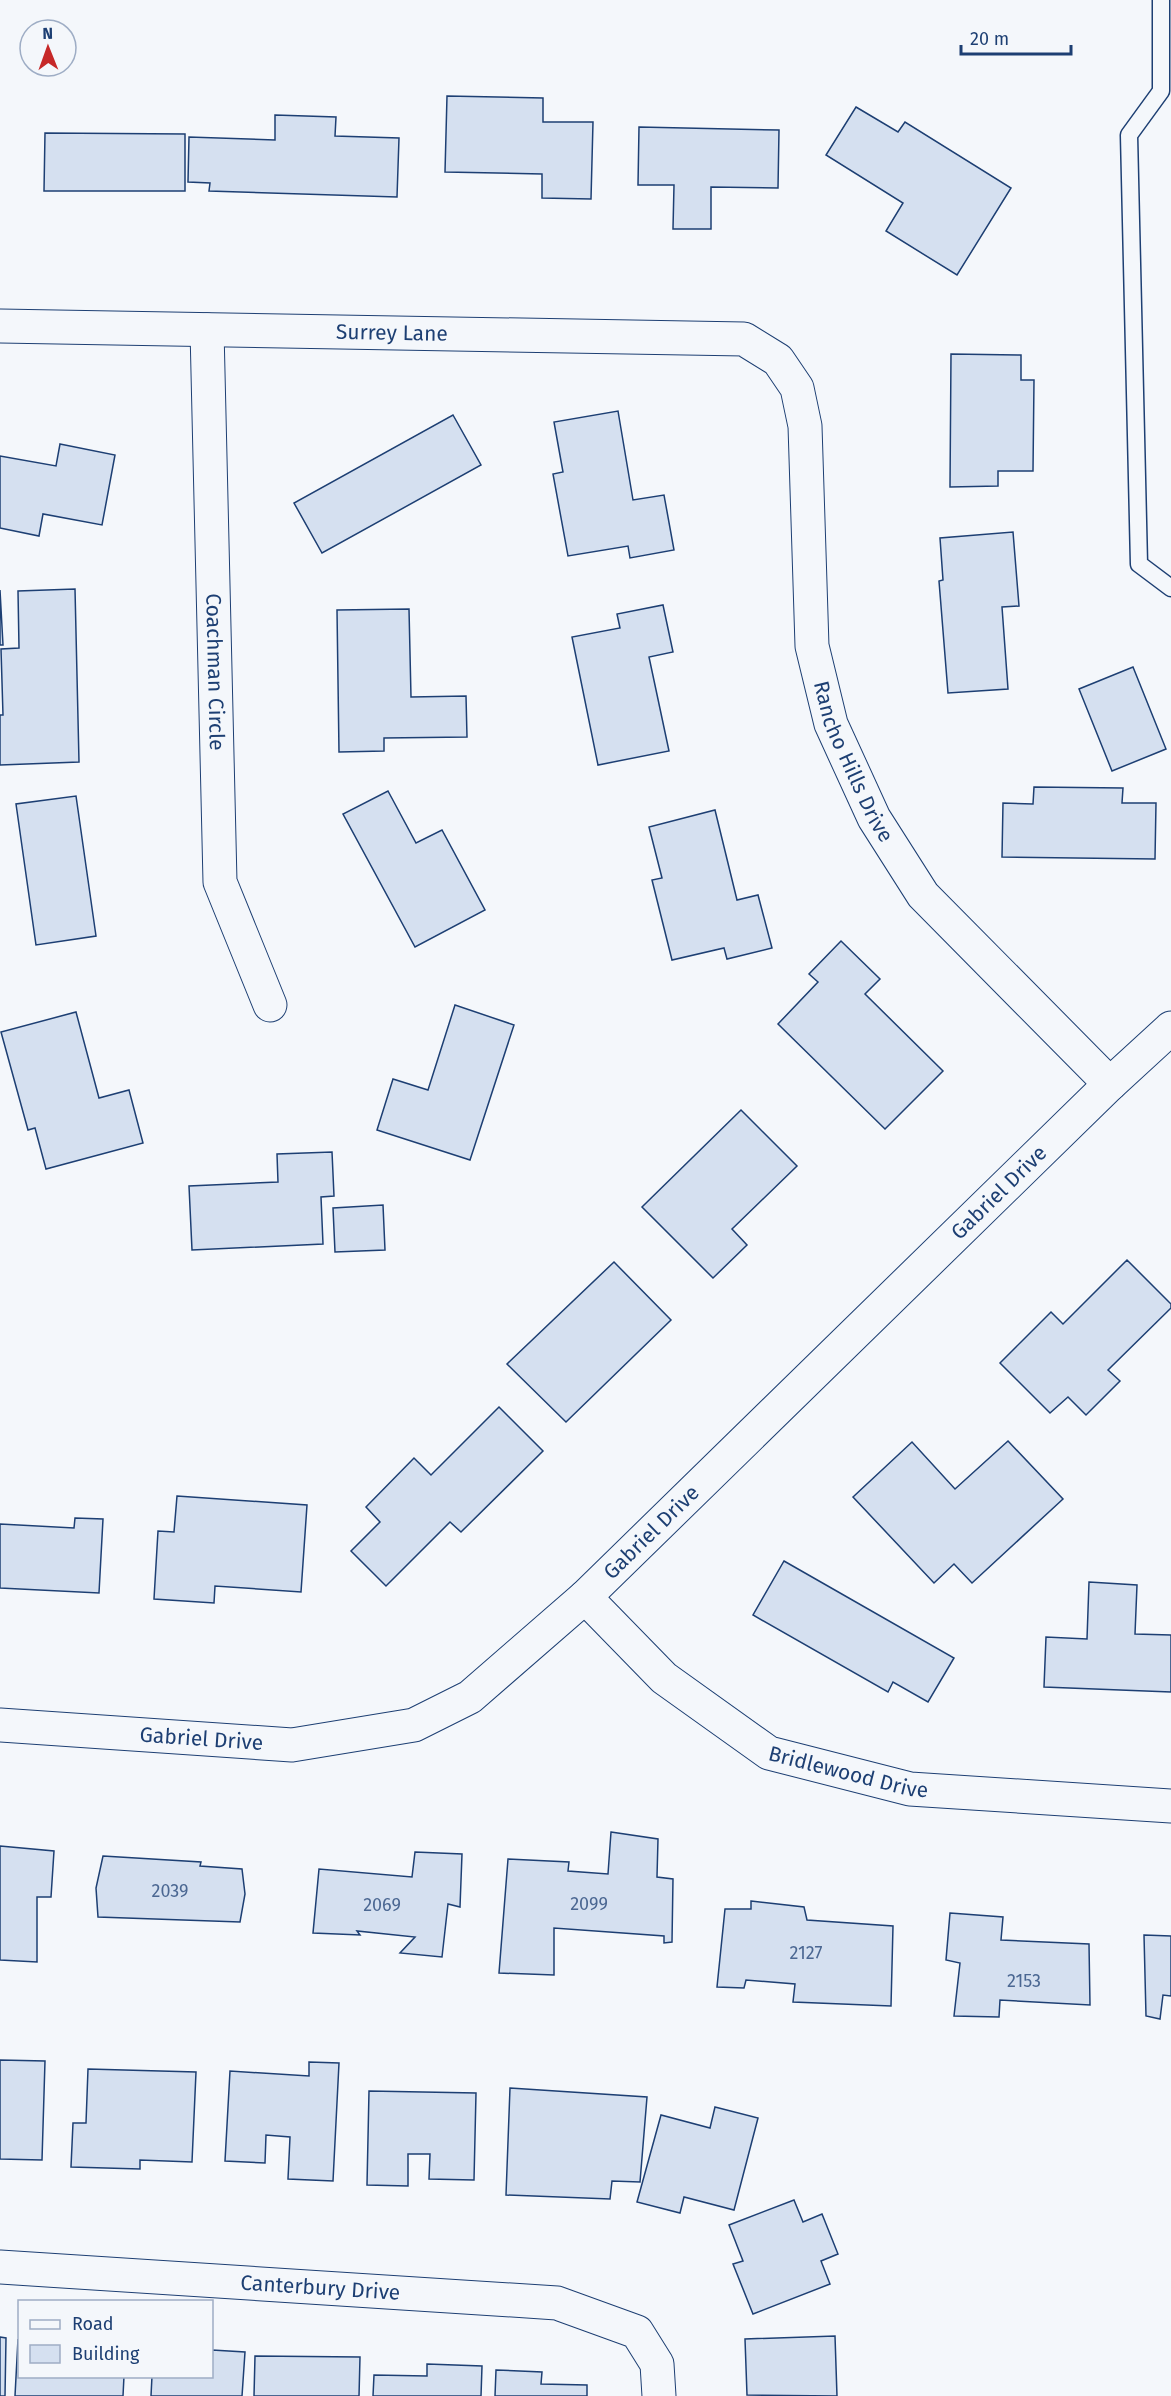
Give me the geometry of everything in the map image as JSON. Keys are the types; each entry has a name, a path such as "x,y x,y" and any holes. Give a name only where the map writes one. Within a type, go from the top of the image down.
{"street":[{"name":"Surrey Lane","path":"0,326 744,339 778,360"},
{"name":"Coachman Circle","path":"207,330 220,882 270,1005"},
{"name":"Rancho Hills Drive","path":"778,360 797,388 805,426 812,646 831,724 874,818 923,896 1110,1084"},
{"name":"Gabriel Drive","path":"0,1725 292,1745 414,1725 470,1697 585,1597 1110,1084 1171,1028"},
{"name":"Bridlewood Drive","path":"585,1597 664,1678 769,1754 910,1789 1171,1806"},
{"name":"Canterbury Drive","path":"0,2267 557,2303 636,2332 657,2364 659,2396"}],"lane":[{"path":"1161,0 1161,91 1130,135 1139,564 1171,588"}],"building":[{"path":"447,96 543,98 543,122 593,122 591,199 542,198 542,174 445,172"},
{"path":"856,107 898,132 905,122 1011,188 957,275 886,231 903,203 826,155"},
{"path":"275,115 336,117 335,136 399,138 397,197 209,191 210,183 188,182 189,137 275,140"},
{"path":"639,127 779,130 778,188 711,187 711,229 673,229 674,185 638,185"},
{"path":"45,133 185,134 185,191 44,191"},
{"path":"951,354 1021,355 1021,380 1034,380 1033,471 998,471 998,486 950,487"},
{"path":"618,411 633,500 664,495 674,550 630,558 628,546 568,556 553,474 563,472 554,422"},
{"path":"453,415 481,465 322,553 294,503"},
{"path":"60,444 115,455 102,525 43,514 39,536 0,528 0,456 56,466"},
{"path":"1013,532 1019,606 1002,607 1008,689 948,693 939,581 943,580 940,538"},
{"path":"75,589 79,762 0,765 0,715 3,715 1,649 19,648 18,591"},
{"path":"0,590 3,645 0,645"},
{"path":"663,605 673,652 649,657 669,751 598,765 572,637 620,628 617,614"},
{"path":"409,609 411,697 466,696 467,737 384,738 384,751 339,752 337,610"},
{"path":"1133,667 1166,749 1112,771 1079,689"},
{"path":"1034,787 1123,788 1122,803 1156,803 1155,859 1002,857 1003,803 1033,804"},
{"path":"388,791 416,843 442,830 485,910 415,947 343,814"},
{"path":"76,796 96,936 36,945 16,804"},
{"path":"715,810 737,900 758,895 772,948 727,959 724,948 672,960 652,880 662,878 649,827"},
{"path":"841,941 880,979 865,994 943,1071 885,1129 778,1024 818,982 809,974"},
{"path":"455,1005 514,1025 470,1160 377,1130 393,1079 428,1090"},
{"path":"76,1012 99,1098 129,1090 143,1143 46,1169 35,1128 28,1130 1,1032"},
{"path":"741,1110 797,1166 732,1229 747,1245 713,1278 642,1207"},
{"path":"332,1152 334,1196 321,1197 323,1244 192,1250 189,1186 278,1182 277,1154"},
{"path":"383,1205 385,1250 335,1252 333,1208"},
{"path":"1127,1260 1171,1304 1171,1308 1108,1370 1120,1381 1086,1415 1068,1397 1050,1413 1000,1363 1051,1312 1063,1324"},
{"path":"614,1262 671,1320 566,1422 507,1364"},
{"path":"499,1407 543,1451 461,1532 450,1522 386,1586 351,1551 380,1522 366,1507 414,1458 431,1475"},
{"path":"1008,1441 1063,1499 972,1583 954,1564 934,1583 853,1497 912,1442 955,1489"},
{"path":"177,1496 307,1505 301,1592 215,1586 214,1603 154,1599 158,1531 174,1532"},
{"path":"75,1518 103,1519 99,1593 0,1588 0,1524 74,1528"},
{"path":"784,1561 954,1658 928,1702 893,1682 888,1692 753,1615"},
{"path":"1089,1582 1137,1585 1135,1634 1171,1635 1171,1692 1044,1687 1046,1637 1087,1639"},
{"path":"611,1832 658,1839 657,1877 673,1879 672,1942 664,1943 664,1936 554,1928 554,1975 499,1973 508,1859 569,1862 568,1871 608,1874"},
{"path":"0,1846 54,1851 51,1897 37,1897 37,1962 0,1960"},
{"path":"415,1852 462,1854 460,1907 448,1904 442,1957 400,1953 415,1937 357,1931 360,1935 313,1933 319,1869 412,1877"},
{"path":"103,1856 201,1862 200,1866 242,1869 245,1894 240,1922 98,1917 96,1888"},
{"path":"751,1901 804,1907 807,1920 893,1926 891,2006 793,2002 795,1984 746,1980 744,1988 717,1987 725,1909 751,1909"},
{"path":"950,1913 1003,1917 1001,1940 1089,1944 1090,2005 1000,2000 999,2017 954,2016 960,1963 946,1960"},
{"path":"1144,1935 1171,1936 1171,1996 1163,1995 1160,2019 1146,2016"},
{"path":"0,2060 45,2061 42,2160 0,2159"},
{"path":"309,2062 339,2063 333,2181 288,2179 290,2137 266,2135 265,2163 225,2161 230,2071 309,2076"},
{"path":"88,2069 196,2072 192,2162 140,2160 140,2169 71,2167 73,2123 86,2123"},
{"path":"510,2088 647,2097 640,2182 612,2181 610,2199 506,2195"},
{"path":"369,2091 476,2093 474,2180 429,2179 430,2154 408,2154 408,2186 367,2185"},
{"path":"715,2107 758,2118 734,2210 684,2197 680,2213 637,2202 661,2115 710,2128"},
{"path":"794,2200 803,2222 822,2214 838,2254 821,2261 830,2284 753,2314 733,2264 743,2261 729,2225"},
{"path":"835,2336 837,2396 747,2395 745,2339"},
{"path":"0,2337 6,2338 5,2396 0,2396"},
{"path":"18,2339 18,2378 124,2378 123,2396 15,2396"},
{"path":"213,2350 245,2352 242,2396 151,2396 152,2378 213,2378"},
{"path":"255,2356 360,2357 359,2396 254,2396"},
{"path":"427,2364 482,2366 481,2396 373,2396 374,2375 427,2376"},
{"path":"496,2370 542,2372 541,2384 587,2385 587,2396 495,2396"}]}
